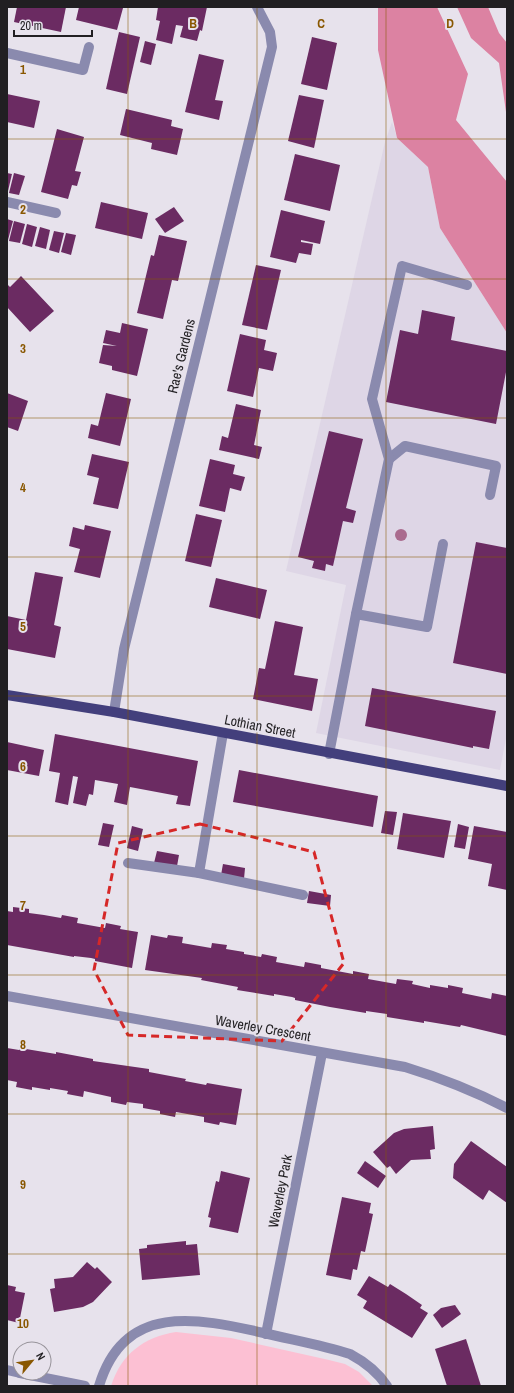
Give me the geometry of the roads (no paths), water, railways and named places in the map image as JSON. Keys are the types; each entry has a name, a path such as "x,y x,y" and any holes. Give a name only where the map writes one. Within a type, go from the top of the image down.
{"main road":[{"name":"Lothian Street","path":"7,694 114,712 330,754 507,786"}],"street":[{"name":"Rae's Gardens","path":"114,712 115,696 124,649 272,47 270,32 261,8"},
{"path":"7,53 83,70 89,47"},
{"path":"7,202 56,213"},
{"path":"330,754 356,614 390,459 372,399 402,266 467,285"},
{"path":"390,459 405,446 496,466 490,495"},
{"path":"356,614 427,626 443,544"},
{"path":"199,873 223,733"},
{"path":"128,863 199,873 303,895"},
{"name":"Waverley Crescent","path":"7,996 405,1067 441,1078 476,1092 507,1108"},
{"name":"Waverley Park","path":"266,1334 322,1053"},
{"path":"99,1386 103,1371 112,1354 125,1341 140,1330 157,1323 176,1320 233,1326 350,1354 366,1363 380,1375 388,1386"},
{"path":"52,1379 85,1386"}]}
